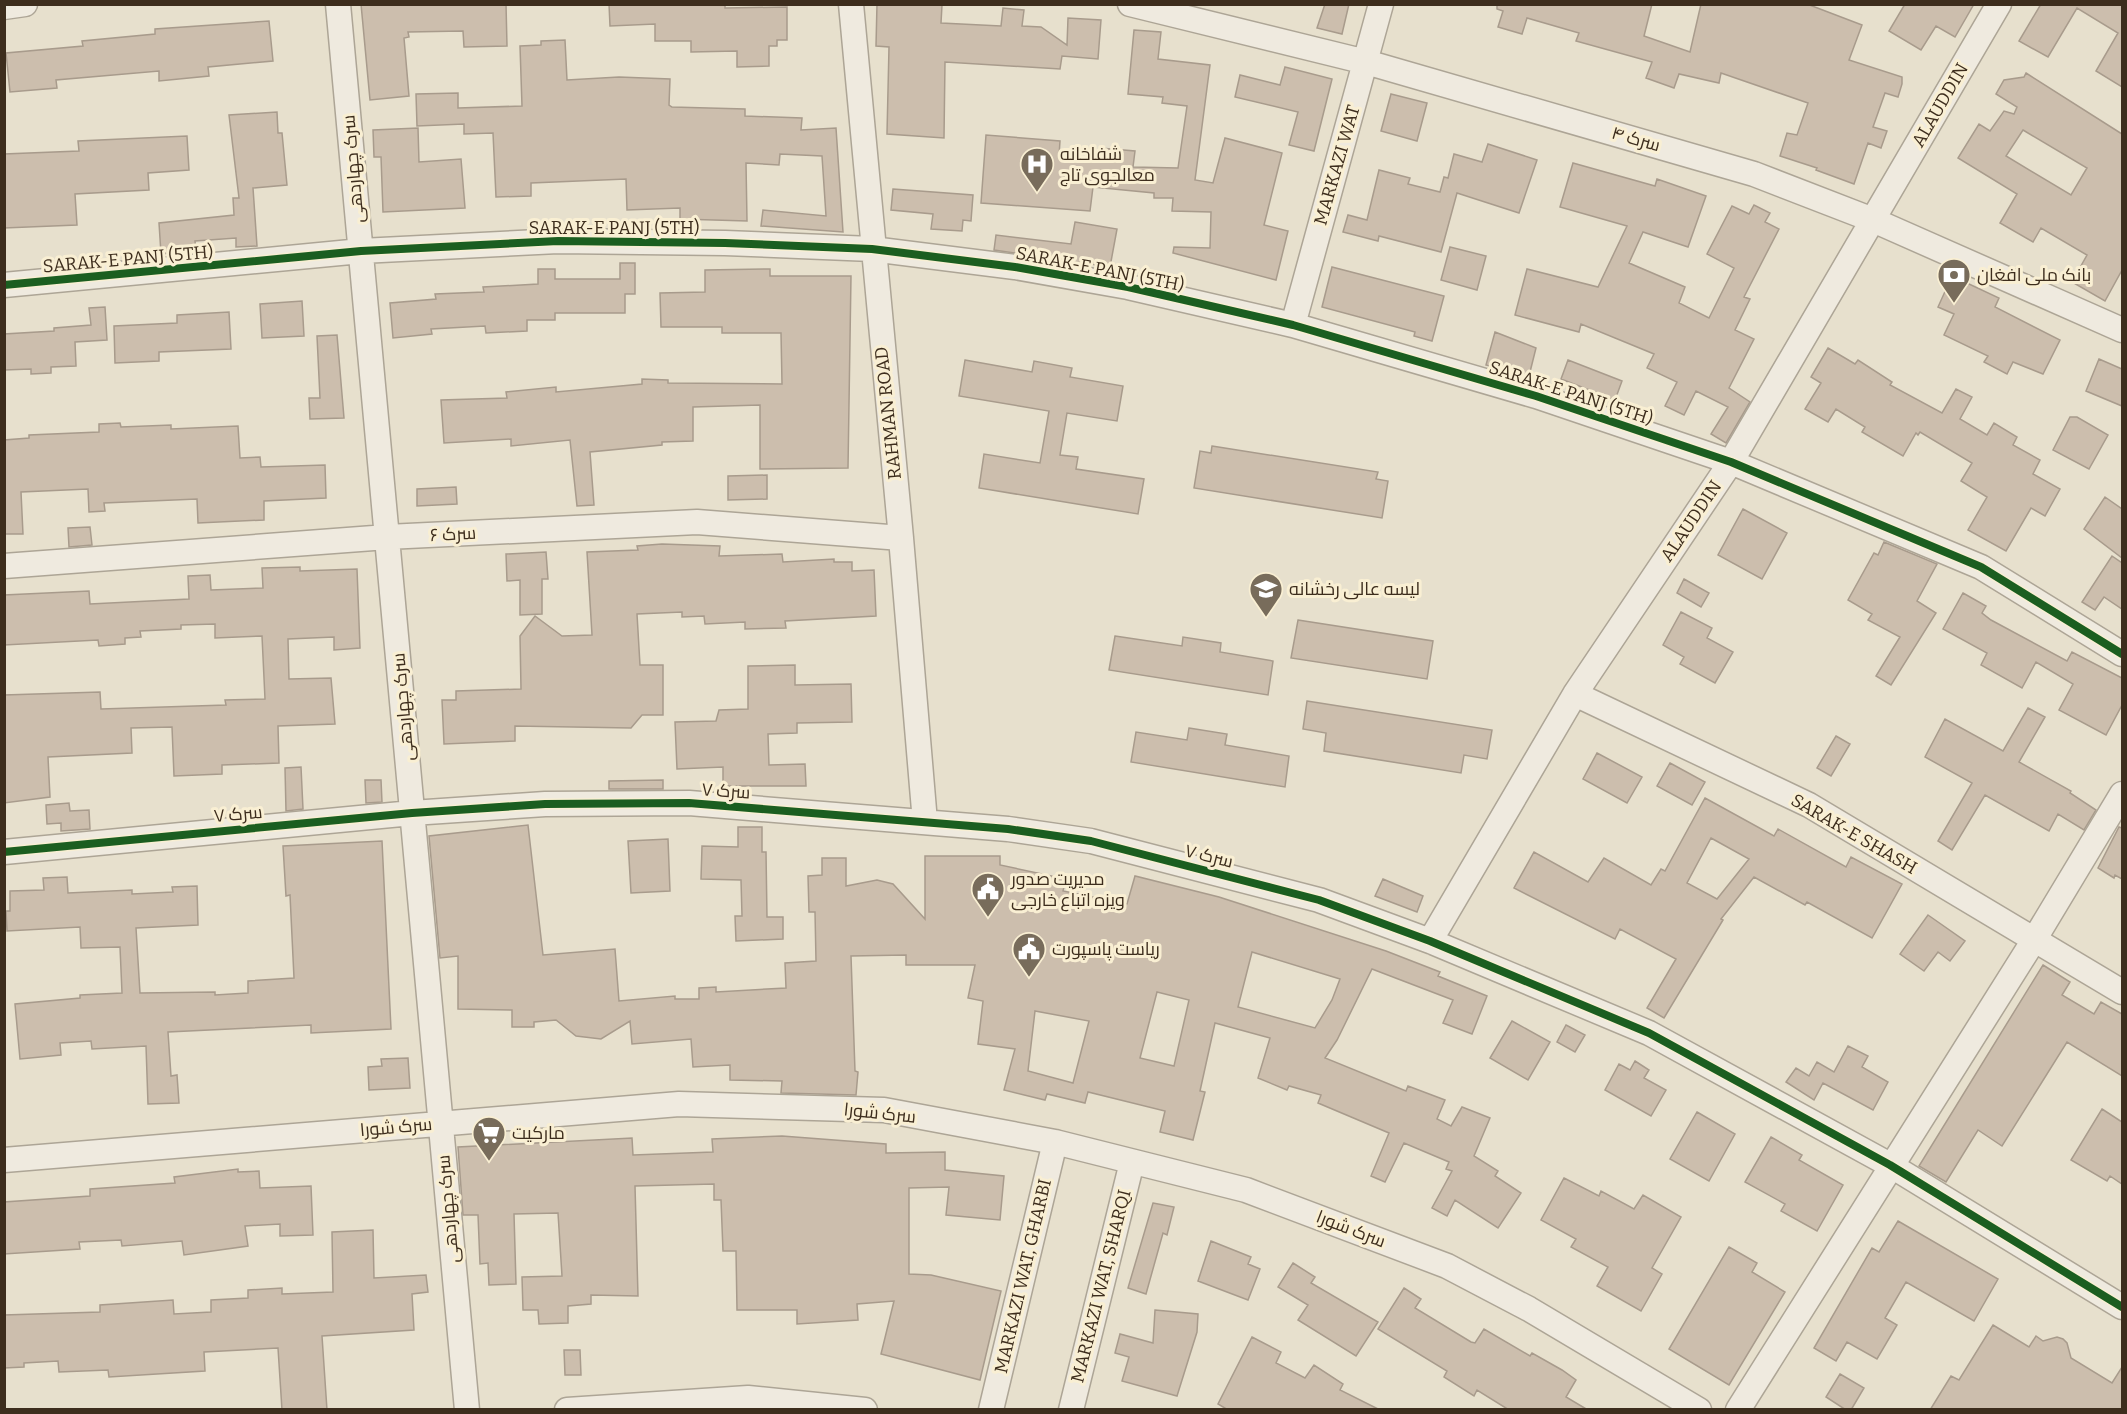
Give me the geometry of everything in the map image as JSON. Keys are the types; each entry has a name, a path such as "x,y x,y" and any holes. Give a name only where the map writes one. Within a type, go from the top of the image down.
{"street":[{"path":"4,7 25,4"},
{"name":"سرک چهاردهی","path":"338,4 467,1410"},
{"name":"RAHMAN ROAD","path":"851,4 925,822"},
{"name":"سرک ۴","path":"1130,4 1366,62 1754,174 1873,220 2122,330"},
{"name":"MARKAZI WAT","path":"1293,325 1381,4"},
{"name":"ALAUDDIN","path":"1430,941 1575,694 1731,462 1999,4"},
{"name":"SARAK-E PANJ (5TH)","path":"4,285 361,251 558,241 725,243 872,249 1015,267 1116,285 1293,325 1536,396 1731,462 1981,567 2122,654"},
{"name":"سرک ۶","path":"4,566 387,537 697,522 901,538"},
{"name":"SARAK-E SHASH","path":"1575,694 1809,805 2122,992"},
{"path":"1738,1410 1890,1165 2034,940 2122,794"},
{"name":"سرک ۷","path":"4,852 412,813 545,804 689,803 1008,829 1091,841 1319,900 1430,941 1649,1033 1890,1165 2122,1307"},
{"name":"سرک شورا","path":"4,1160 679,1104 884,1110 1055,1142 1246,1191 1447,1266 1529,1309 1699,1410"},
{"name":"MARKAZI WAT, GHARBI","path":"991,1410 1055,1142"},
{"name":"MARKAZI WAT, SHARQI","path":"1071,1410 1132,1162"},
{"path":"567,1410 748,1398 866,1410"}],"building":[{"path":"361,4 506,4 507,46 464,47 463,31 408,32 409,37 404,38 409,96 370,100"},
{"path":"609,4 725,5 725,8 787,7 787,40 777,40 777,46 769,46 769,66 737,67 737,51 691,52 691,41 655,41 655,24 610,26"},
{"path":"877,4 942,5 941,23 1001,26 1003,8 1024,10 1022,26 1041,27 1067,45 1068,18 1101,20 1098,59 1062,56 1060,69 945,62 944,138 887,134 889,47 876,46"},
{"path":"1325,4 1349,4 1342,34 1317,28"},
{"path":"1497,4 1652,4 1644,36 1690,52 1701,4 1807,4 1862,25 1849,60 1902,77 1902,84 1898,97 1885,93 1873,127 1887,131 1881,148 1868,143 1854,184 1816,170 1817,168 1780,156 1787,133 1797,135 1808,103 1721,73 1719,83 1679,74 1674,88 1646,78 1652,62 1576,41 1579,33 1527,18 1522,34 1498,27 1503,11 1497,9"},
{"path":"1905,4 1974,4 1955,37 1936,26 1921,50 1889,31"},
{"path":"2041,4 2122,4 2122,87 2096,71 2118,33 2077,8 2048,57 2019,41"},
{"path":"269,21 273,61 208,67 209,76 159,81 159,71 56,80 57,88 10,92 6,53 83,46 82,41 155,34 155,29"},
{"path":"1134,30 1161,32 1158,59 1210,65 1195,180 1213,183 1225,138 1282,153 1264,225 1288,231 1276,280 1173,253 1174,247 1210,248 1211,212 1172,211 1173,198 1154,198 1154,193 1093,187 1090,211 981,203 986,135 1060,141 1059,156 1099,160 1100,148 1135,151 1133,167 1178,168 1187,106 1162,103 1163,97 1128,94"},
{"path":"565,40 567,80 619,77 670,79 669,105 672,107 745,109 745,116 802,118 801,130 836,128 843,232 761,226 763,210 826,216 822,156 780,154 779,165 746,163 747,221 680,219 680,208 627,210 626,179 531,183 531,196 496,197 493,133 464,134 464,124 417,126 416,94 458,93 458,108 522,106 520,46 541,45 541,41"},
{"path":"1285,67 1332,79 1314,151 1289,145 1298,112 1235,97 1240,75 1280,85"},
{"path":"2026,73 2122,134 2122,270 2105,301 2072,282 2087,255 2041,228 2033,242 2000,223 2017,194 1958,158 1979,124 1990,131 2004,111 2014,114 2017,107 1996,94 2004,80 2024,77","holes":["2023,130 2087,168 2071,195 2006,156"]},
{"path":"1391,94 1427,103 1417,141 1381,131"},
{"path":"277,112 278,133 282,133 287,185 253,188 257,246 236,247 236,238 195,241 196,251 161,254 159,223 234,215 233,198 239,198 229,115"},
{"path":"418,128 419,162 461,159 465,208 383,212 381,157 374,157 373,130"},
{"path":"187,136 189,170 148,173 149,190 75,194 77,225 4,228 4,154 79,151 78,141"},
{"path":"1488,144 1537,160 1519,213 1457,193 1441,252 1379,236 1378,241 1343,232 1348,215 1367,220 1379,170 1410,178 1408,184 1440,192 1444,177 1448,178 1454,154 1482,162"},
{"path":"1573,163 1655,186 1657,179 1706,196 1688,247 1643,232 1629,263 1685,287 1679,303 1709,318 1734,268 1707,254 1732,206 1749,214 1754,205 1770,213 1765,222 1779,229 1744,297 1750,299 1735,330 1754,339 1729,388 1750,402 1726,443 1711,434 1728,407 1696,391 1684,415 1665,406 1677,382 1647,368 1654,354 1581,324 1579,332 1515,315 1527,269 1598,287 1627,226 1560,207"},
{"path":"893,189 973,195 971,221 963,220 962,231 931,229 933,214 891,210"},
{"path":"1075,222 1117,229 1110,267 994,250 996,235 1071,244"},
{"path":"1450,247 1486,256 1477,290 1441,280"},
{"path":"620,263 635,263 635,294 625,294 625,313 555,313 555,320 527,320 527,331 486,333 485,326 431,329 432,334 393,338 390,303 436,299 435,294 484,292 483,287 538,284 538,269 555,269 555,279 620,279"},
{"path":"1332,267 1444,296 1432,341 1414,336 1415,332 1322,307"},
{"path":"770,269 770,276 851,276 848,468 760,469 760,405 693,407 693,441 662,442 662,445 590,452 594,505 577,506 570,440 511,446 511,439 444,443 441,400 507,398 506,392 556,387 556,392 642,384 642,379 668,380 668,383 782,384 781,333 722,333 722,327 661,327 660,293 705,292 705,270"},
{"path":"1952,276 1999,298 1995,307 2060,340 2043,374 2013,362 2007,374 1984,362 1988,356 1944,335 1954,314 1938,307"},
{"path":"302,301 304,336 262,338 260,304"},
{"path":"105,307 107,340 75,342 76,366 51,367 51,373 31,374 31,369 4,370 4,334 54,331 54,328 91,325 89,308"},
{"path":"229,312 231,349 159,352 159,361 115,363 114,326 177,323 177,315"},
{"path":"1495,332 1536,348 1529,376 1486,365"},
{"path":"337,335 344,418 310,419 309,398 320,398 317,336"},
{"path":"1828,348 1855,364 1858,360 1892,382 1890,385 1942,413 1956,389 1972,397 1960,419 1987,435 1994,423 2017,437 2013,445 2040,460 2033,474 2060,489 2045,516 2031,508 2006,551 1968,530 1987,497 1961,481 1972,463 1920,432 1918,435 1916,433 1903,456 1862,432 1865,427 1836,409 1828,422 1805,409 1821,383 1811,377"},
{"path":"2099,359 2122,369 2122,406 2086,391"},
{"path":"965,360 1032,372 1034,361 1072,368 1070,377 1123,386 1117,421 1067,413 1060,455 1078,457 1076,469 1144,479 1138,514 979,488 984,454 1040,463 1049,411 959,396"},
{"path":"1568,360 1622,381 1615,400 1561,379"},
{"path":"2070,417 2077,417 2108,435 2089,469 2053,450"},
{"path":"120,423 121,427 171,425 171,429 238,426 240,458 260,457 261,467 325,465 326,498 264,501 264,520 198,523 197,499 104,503 105,511 89,512 88,489 21,492 23,534 4,534 4,440 29,438 29,435 99,432 99,424"},
{"path":"1212,446 1378,472 1376,479 1388,481 1382,518 1194,488 1200,451 1211,453"},
{"path":"767,475 767,499 728,500 728,476"},
{"path":"456,487 457,504 417,506 417,489"},
{"path":"2105,497 2122,509 2122,558 2084,529"},
{"path":"1743,509 1787,533 1762,579 1718,555"},
{"path":"90,527 92,545 69,547 68,528"},
{"path":"1884,542 1937,564 1917,601 1936,613 1891,685 1876,676 1900,637 1868,620 1872,614 1848,600 1874,553 1878,555"},
{"path":"662,544 720,546 719,556 782,554 783,562 834,559 834,562 852,562 852,571 874,570 876,616 785,621 786,628 745,629 745,622 705,624 704,616 682,617 682,612 637,614 640,665 663,665 663,715 642,715 631,728 515,726 515,741 444,744 442,700 456,700 456,691 521,689 520,636 535,616 562,636 592,635 587,552 638,550 637,546"},
{"path":"546,552 548,579 542,579 542,614 520,615 520,580 507,581 506,554"},
{"path":"2112,556 2122,563 2122,609 2104,597 2095,610 2082,602"},
{"path":"300,567 300,571 357,569 360,648 334,650 334,637 288,639 289,679 331,678 335,724 278,726 279,763 222,765 222,774 174,776 172,727 131,728 132,753 48,757 50,797 4,803 4,695 100,692 101,709 226,705 225,700 265,699 262,636 215,638 215,624 181,625 181,629 140,631 141,637 125,638 125,644 99,646 98,640 4,645 4,595 89,591 90,604 189,599 188,576 210,575 211,590 263,588 262,568"},
{"path":"1684,579 1709,593 1701,607 1677,593"},
{"path":"1963,593 1986,606 1982,613 1991,620 2067,661 2072,652 2122,678 2122,705 2106,735 2059,710 2073,684 2036,662 2022,688 1981,665 1987,653 1943,629"},
{"path":"1681,612 1712,628 1707,638 1733,652 1715,683 1680,664 1684,657 1663,645"},
{"path":"1298,620 1433,641 1427,679 1291,658"},
{"path":"1115,636 1182,646 1183,637 1221,643 1220,652 1273,661 1268,695 1109,670"},
{"path":"795,665 795,685 851,684 852,722 797,723 797,733 768,734 769,765 805,764 806,786 723,786 723,767 677,769 675,722 716,721 719,710 748,709 748,666"},
{"path":"1307,701 1492,730 1487,759 1464,755 1461,773 1324,751 1326,733 1303,729"},
{"path":"2028,708 2045,717 2019,762 2071,791 2070,793 2096,810 2084,830 2058,814 2049,831 1985,795 1952,850 1938,841 1972,783 1925,757 1945,719 2003,751"},
{"path":"1189,728 1227,734 1225,745 1289,756 1285,787 1131,762 1136,732 1187,740"},
{"path":"1836,736 1850,744 1831,776 1817,768"},
{"path":"1597,753 1642,777 1627,803 1583,779"},
{"path":"1670,763 1705,782 1692,805 1657,786"},
{"path":"301,767 303,809 286,811 285,768"},
{"path":"365,780 381,780 382,802 366,803"},
{"path":"663,780 663,789 609,789 609,781"},
{"path":"1705,798 1774,836 1778,829 1846,867 1851,857 1902,884 1872,938 1807,902 1805,905 1754,877 1721,919 1723,920 1664,1018 1647,1008 1676,959 1620,929 1615,939 1514,888 1534,852 1588,882 1604,858 1651,885 1661,869 1665,871","holes":["1711,838 1749,859 1717,899 1687,883"]},
{"path":"69,803 70,811 89,810 90,829 61,831 61,823 47,824 46,805"},
{"path":"528,825 543,955 615,949 619,1001 675,996 675,999 699,999 699,988 716,987 716,992 786,988 785,963 816,961 815,912 809,912 808,876 822,875 822,858 846,858 846,886 877,880 893,884 925,919 925,856 1000,856 1000,865 1066,879 1063,891 1127,904 1135,876 1219,897 1386,951 1440,972 1438,976 1487,996 1472,1034 1443,1023 1453,1000 1372,969 1337,1040 1325,1058 1406,1091 1408,1086 1445,1100 1437,1119 1451,1126 1462,1107 1490,1118 1474,1156 1498,1171 1495,1176 1521,1193 1498,1228 1455,1200 1447,1216 1432,1208 1452,1171 1446,1169 1449,1162 1404,1143 1385,1182 1371,1176 1389,1133 1318,1103 1321,1095 1289,1086 1287,1090 1258,1078 1270,1038 1215,1023 1200,1091 1205,1092 1193,1140 1160,1132 1165,1111 1088,1092 1085,1103 1047,1094 1045,1100 1004,1090 1015,1049 978,1044 983,1001 968,998 975,965 906,965 906,955 851,956 855,1071 858,1072 856,1095 781,1093 782,1081 730,1080 730,1065 693,1067 691,1039 632,1044 630,1021 601,1039 576,1036 556,1020 534,1022 534,1027 512,1027 512,1010 458,1009 458,956 440,958 429,836","holes":["1252,952 1340,979 1332,1000 1315,1028 1238,1007","1157,992 1189,1000 1174,1066 1140,1058","1035,1011 1089,1021 1073,1083 1028,1071"]},
{"path":"738,827 762,827 762,852 766,852 767,917 783,917 783,939 736,941 735,916 742,916 741,880 701,879 702,846 738,847"},
{"path":"2119,827 2122,828 2122,879 2115,875 2114,878 2098,868"},
{"path":"668,839 670,891 631,893 628,841"},
{"path":"382,841 391,1029 311,1033 311,1025 168,1032 171,1076 177,1075 179,1103 148,1104 146,1046 92,1049 91,1041 60,1043 61,1055 20,1059 15,1004 80,998 80,995 122,993 120,947 81,948 80,927 7,931 6,911 10,911 10,891 44,890 43,878 67,877 68,893 132,890 132,894 173,892 172,887 197,886 198,925 136,928 140,993 215,992 215,995 248,993 248,981 294,978 290,895 286,896 283,846"},
{"path":"1383,879 1423,896 1417,912 1375,896"},
{"path":"1928,915 1965,941 1950,961 1938,952 1924,971 1900,954"},
{"path":"2043,965 2070,982 2062,995 2094,1014 2101,1002 2122,1014 2122,1076 2067,1042 2002,1146 1978,1130 1946,1182 1919,1166"},
{"path":"1512,1021 1550,1042 1528,1080 1490,1058"},
{"path":"1566,1025 1585,1035 1575,1052 1557,1042"},
{"path":"1848,1046 1868,1056 1862,1067 1888,1082 1873,1110 1823,1083 1814,1100 1786,1082 1796,1068 1809,1076 1817,1062 1834,1072"},
{"path":"408,1058 410,1088 369,1090 368,1067 382,1066 381,1059"},
{"path":"1635,1061 1649,1070 1644,1078 1666,1090 1651,1116 1605,1090 1619,1064 1630,1070"},
{"path":"2102,1109 2122,1122 2122,1184 2110,1176 2107,1181 2071,1160"},
{"path":"1697,1112 1735,1134 1709,1181 1670,1159"},
{"path":"782,1136 886,1144 886,1153 945,1152 945,1170 1004,1176 1000,1220 946,1215 949,1187 909,1188 909,1274 931,1275 1001,1291 980,1380 881,1354 894,1301 857,1304 858,1320 797,1324 797,1310 737,1310 736,1251 723,1251 721,1200 714,1200 714,1184 635,1186 638,1296 591,1295 591,1304 568,1306 568,1323 539,1324 538,1310 523,1310 522,1277 562,1276 558,1213 514,1214 516,1284 489,1285 488,1263 480,1264 478,1215 463,1215 458,1147 632,1138 633,1155 713,1152 712,1139"},
{"path":"1771,1137 1802,1155 1799,1160 1843,1185 1817,1231 1781,1211 1785,1204 1745,1182"},
{"path":"238,1169 238,1172 259,1171 260,1188 311,1186 313,1235 280,1236 280,1224 245,1226 248,1246 184,1255 182,1241 122,1246 121,1240 79,1242 80,1249 4,1254 4,1202 90,1196 90,1189 175,1183 174,1177"},
{"path":"1564,1178 1599,1196 1601,1191 1634,1209 1643,1195 1681,1217 1652,1268 1662,1274 1641,1311 1597,1286 1608,1267 1571,1247 1576,1239 1541,1220"},
{"path":"1153,1203 1174,1207 1167,1235 1163,1233 1146,1294 1128,1288"},
{"path":"1898,1221 1998,1279 1974,1321 1906,1282 1885,1318 1897,1325 1877,1359 1847,1342 1836,1361 1814,1348 1872,1248 1879,1252"},
{"path":"373,1230 374,1278 426,1275 428,1292 412,1294 414,1330 322,1336 327,1410 282,1410 278,1348 204,1352 205,1371 109,1377 108,1370 59,1372 58,1361 24,1363 24,1367 4,1368 4,1315 100,1312 100,1305 173,1300 174,1314 211,1312 211,1300 248,1298 248,1290 282,1288 282,1294 333,1292 332,1232"},
{"path":"1211,1241 1251,1257 1248,1264 1260,1269 1248,1300 1198,1281"},
{"path":"1729,1247 1757,1263 1752,1272 1785,1292 1729,1385 1669,1349"},
{"path":"1293,1263 1315,1277 1311,1283 1378,1322 1356,1356 1298,1320 1308,1305 1278,1287"},
{"path":"1404,1288 1421,1299 1415,1308 1471,1342 1475,1343 1484,1329 1530,1356 1532,1353 1562,1370 1576,1380 1566,1397 1588,1410 1509,1410 1477,1390 1474,1396 1444,1377 1447,1371 1378,1329"},
{"path":"1155,1310 1198,1314 1197,1332 1177,1396 1122,1381 1129,1357 1115,1353 1120,1334 1153,1343"},
{"path":"1993,1325 2029,1347 2036,1336 2043,1341 2057,1337 2063,1339 2067,1343 2071,1358 2112,1383 2122,1367 2122,1410 1930,1410 1951,1376 1959,1380"},
{"path":"1252,1337 1281,1352 1276,1363 1305,1378 1314,1365 1343,1384 1340,1390 1380,1410 1228,1410 1218,1404"},
{"path":"564,1350 580,1350 581,1375 565,1375"},
{"path":"1840,1374 1864,1388 1851,1410 1846,1410 1826,1397"}],"cycle path":[{"path":"4,285 361,251 558,241 725,243 872,249 1015,267 1128,287 1293,325 1536,396 1731,462 1981,567 2122,654"},
{"path":"4,852 412,813 545,804 689,803 1008,829 1091,841 1319,900 1430,941 1649,1033 1890,1165 2122,1307"}],"place":[{"name":"شفاخانه معالجوی تاج","path":"1037,193"},
{"name":"بانک ملی افغان","path":"1954,304"},
{"name":"لیسه عالی رخشانه","path":"1266,618"},
{"name":"مدیریت صدور ویزه اتباع خارجی","path":"988,918"},
{"name":"ریاست پاسپورت","path":"1029,978"},
{"name":"مارکیت","path":"489,1162"}]}
